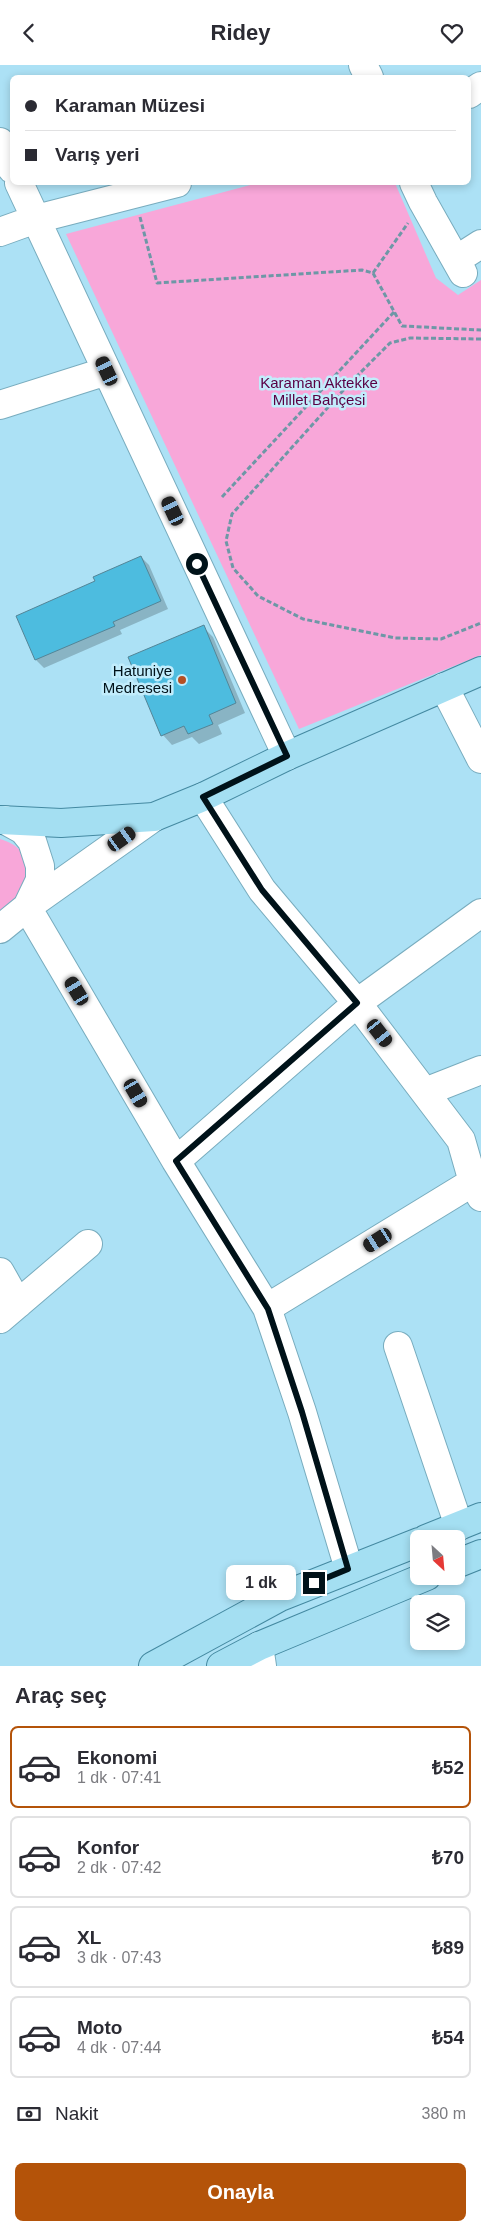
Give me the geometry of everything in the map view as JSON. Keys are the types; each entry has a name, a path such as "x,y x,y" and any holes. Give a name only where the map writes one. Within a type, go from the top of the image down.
{"main road":[{"path":"2,820 62,823 154,817 203,797 287,756 481,671"},
{"path":"449,1530 470,1522"},
{"path":"153,1666 280,1597 410,1545"},
{"path":"465,1560 481,1554"},
{"path":"221,1666 260,1656 410,1584"}],"street":[{"path":"0,142 10,164"},
{"path":"20,185 287,756"},
{"path":"0,232 36,219 169,185"},
{"path":"418,192 460,267 481,244"},
{"path":"0,405 107,371"},
{"path":"444,687 481,759"},
{"path":"203,797 262,890 357,1003 461,1140 479,1192 268,1309"},
{"path":"0,929 27,907 154,817"},
{"path":"2,820 23,830 32,841 40,867 40,880 27,907"},
{"path":"27,907 176,1161 268,1309 302,1412 348,1569"},
{"path":"176,1161 357,1003 481,913"},
{"path":"425,1092 481,1070"},
{"path":"0,1272 9,1311 88,1244"},
{"path":"398,1346 470,1522"}],"path":[{"path":"373,273 418,192"},
{"path":"134,194 157,283 362,269 373,273 402,326 481,329"},
{"path":"222,497 394,311"},
{"path":"481,339 410,338 390,343 349,384 232,514 226,541 233,568 258,596 303,619 395,638 441,639 481,623"}],"green space":[{"name":"Karaman Aktekke Millet Bahçesi","path":"250,185 396,185 436,278 458,295 481,280 481,655 299,729 66,234"},
{"path":"0,839 19,849 26,859 33,880 0,922"}],"building":[{"path":"141,556 161,601 113,622 115,626 35,660 16,616 95,581 93,577"},
{"name":"Hatuniye Medresesi","path":"204,625 236,703 209,715 213,724 188,734 184,726 161,736 128,657"}],"place":[{"name":"Hatuniye Medresesi","path":"182,680"}],"route":[{"path":"197,564 287,756 203,797 262,890 357,1003 176,1161 268,1309 302,1412 348,1569 314,1583"}]}
